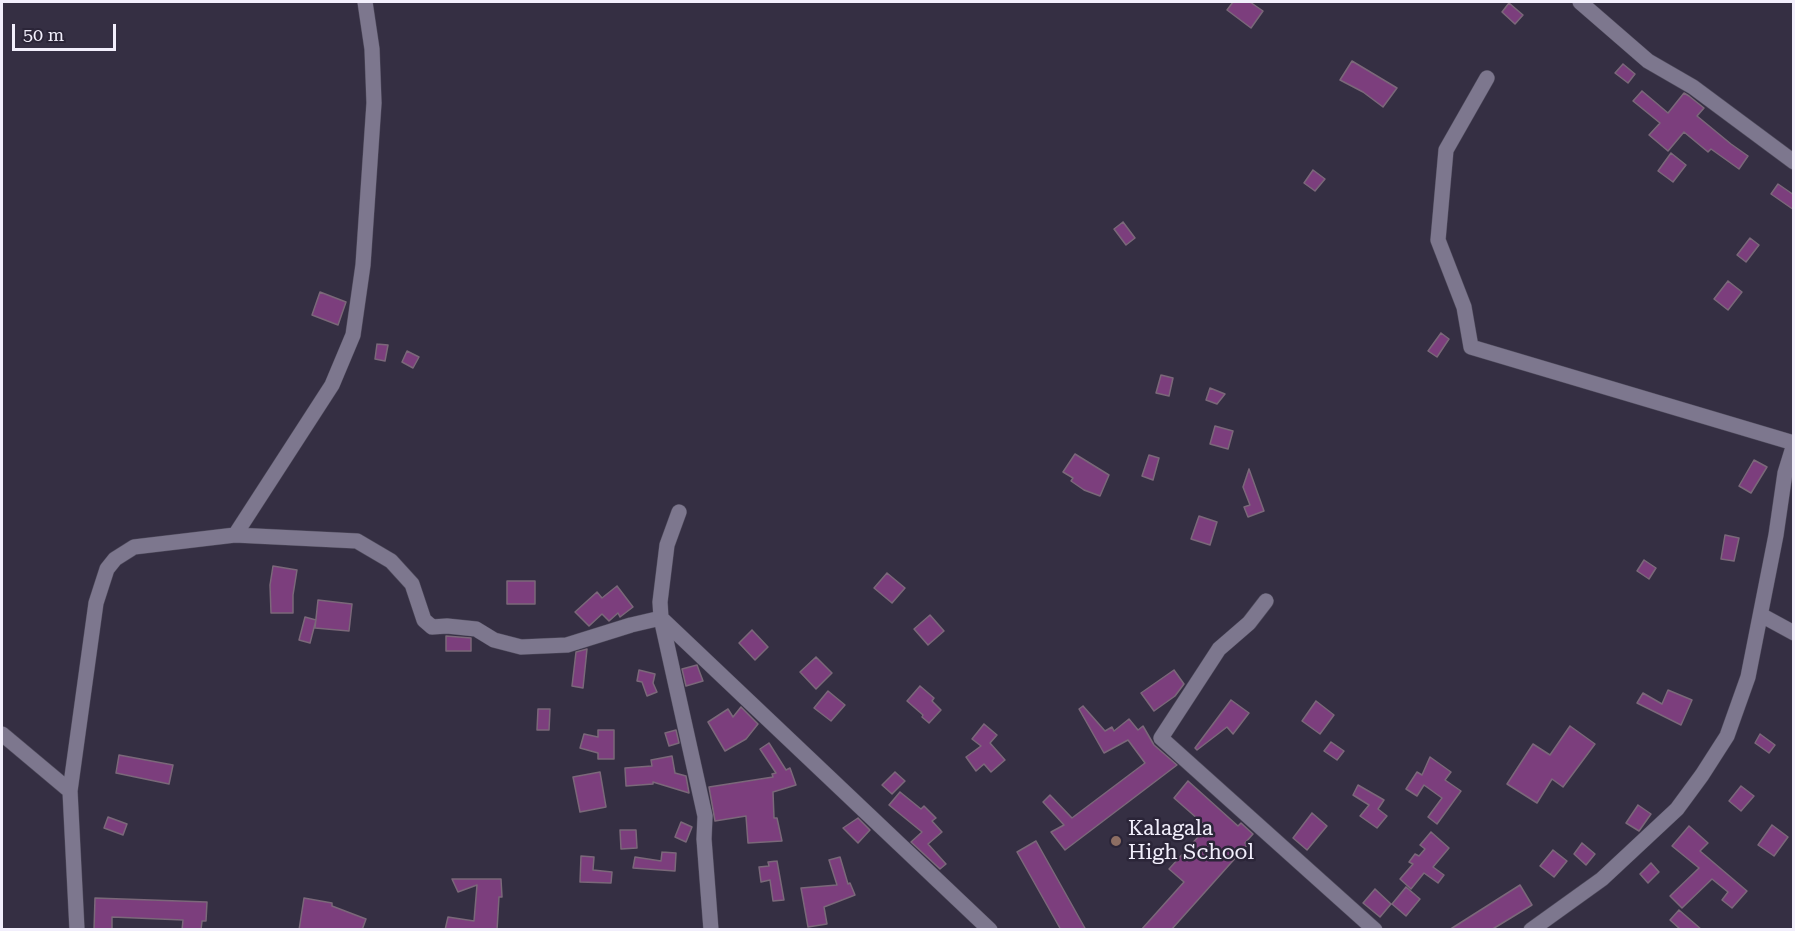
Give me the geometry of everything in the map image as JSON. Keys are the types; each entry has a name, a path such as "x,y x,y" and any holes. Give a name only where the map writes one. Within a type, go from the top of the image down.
{"street":[{"path":"235,535 332,385 353,335 363,265 374,103 372,49 366,2"},
{"path":"1580,2 1648,61 1693,87 1794,162"},
{"path":"1487,78 1446,150 1438,240 1464,307 1471,347 1794,443 1785,473 1776,535 1749,677 1727,736 1677,809 1602,879 1531,930"},
{"path":"679,512 667,545 660,602 705,816 704,839 711,930"},
{"path":"77,930 70,791 96,603 107,569 115,559 134,548 235,535 357,541 391,561 412,584 423,620 432,627 476,629 494,640 521,647 567,645 662,618"},
{"path":"1266,601 1248,623 1219,649 1161,738 1375,930"},
{"path":"1761,615 1794,633"},
{"path":"662,618 990,930"},
{"path":"2,734 70,791"}],"building":[{"path":"1233,2 1250,2 1263,11 1251,28 1227,10"},
{"path":"1509,3 1523,15 1515,24 1502,12"},
{"path":"1352,61 1397,88 1383,107 1363,92 1340,80"},
{"path":"1623,64 1635,74 1628,83 1615,73"},
{"path":"1642,91 1668,113 1684,93 1704,108 1697,116 1748,156 1739,169 1711,149 1708,152 1684,132 1668,151 1649,135 1660,123 1633,101"},
{"path":"1671,153 1686,165 1673,182 1658,171"},
{"path":"1313,170 1325,179 1315,191 1304,183"},
{"path":"1778,184 1794,195 1794,210 1771,194"},
{"path":"1123,222 1135,238 1126,245 1114,229"},
{"path":"1750,238 1759,245 1746,262 1737,255"},
{"path":"1728,281 1742,292 1728,310 1714,299"},
{"path":"320,292 346,302 338,325 312,315"},
{"path":"1441,333 1449,339 1437,357 1428,351"},
{"path":"377,344 388,345 385,361 375,359"},
{"path":"407,351 419,357 413,368 402,362"},
{"path":"1161,375 1173,378 1169,396 1156,393"},
{"path":"1210,388 1225,394 1217,404 1206,400"},
{"path":"1215,426 1233,431 1228,449 1210,444"},
{"path":"1075,454 1109,475 1100,496 1084,490 1071,481 1073,478 1063,472"},
{"path":"1149,455 1159,458 1153,480 1142,476"},
{"path":"1754,460 1767,467 1751,493 1739,486"},
{"path":"1249,469 1264,511 1248,517 1244,507 1250,505 1243,487"},
{"path":"1199,516 1217,522 1210,545 1191,539"},
{"path":"1725,535 1739,538 1734,561 1721,559"},
{"path":"1644,560 1656,568 1649,579 1637,571"},
{"path":"273,566 297,570 293,613 271,613 270,585"},
{"path":"887,573 905,588 892,603 874,588"},
{"path":"507,581 535,581 535,604 507,604"},
{"path":"617,586 633,607 620,617 618,613 609,621 602,614 589,626 575,612 597,592 602,598"},
{"path":"318,600 352,604 349,631 315,628"},
{"path":"930,615 944,631 928,645 914,629"},
{"path":"305,617 316,620 310,643 299,640"},
{"path":"752,630 768,647 755,660 739,643"},
{"path":"446,636 471,638 471,651 446,651"},
{"path":"587,649 583,688 572,686 576,652"},
{"path":"816,657 832,673 816,689 800,672"},
{"path":"697,665 703,681 686,686 682,669"},
{"path":"639,670 655,674 653,683 657,692 647,696 642,682 637,681"},
{"path":"1174,670 1184,684 1175,696 1154,711 1141,693"},
{"path":"920,686 934,698 932,701 941,710 929,723 907,701"},
{"path":"1668,690 1692,700 1681,725 1637,703 1643,693 1662,704"},
{"path":"828,691 845,705 831,721 814,708"},
{"path":"1231,700 1249,713 1233,734 1227,727 1197,750 1195,748"},
{"path":"1316,701 1334,715 1320,734 1302,721"},
{"path":"1083,706 1105,731 1112,727 1114,731 1129,719 1138,730 1143,726 1154,745 1177,765 1065,850 1051,832 1064,825 1043,802 1050,795 1072,818 1145,763 1128,740 1104,753 1079,709"},
{"path":"741,707 758,724 746,739 725,751 708,722 728,709 733,717"},
{"path":"538,709 550,709 549,730 537,730"},
{"path":"984,724 997,735 990,743 1005,760 991,772 984,764 976,771 966,757 981,746 972,739"},
{"path":"1570,726 1595,744 1563,787 1552,779 1537,803 1507,784 1533,744 1550,755"},
{"path":"598,730 614,730 614,759 598,759 598,753 580,748 584,734 598,737"},
{"path":"676,730 679,743 669,746 665,733"},
{"path":"1760,734 1775,745 1769,753 1755,743"},
{"path":"1331,742 1344,751 1337,760 1324,751"},
{"path":"769,743 786,770 790,768 796,785 773,792 774,818 777,818 782,841 748,843 746,816 715,821 709,787 773,777 772,774 776,773 760,749"},
{"path":"119,755 173,765 169,784 116,773"},
{"path":"672,756 675,773 686,776 689,793 653,782 653,784 626,786 625,768 652,766 651,760"},
{"path":"1430,757 1451,772 1445,780 1461,791 1437,824 1428,817 1442,798 1424,785 1417,796 1406,789 1417,772 1422,775"},
{"path":"600,772 606,807 580,812 573,777"},
{"path":"895,772 905,781 892,794 882,785"},
{"path":"1188,781 1238,826 1241,823 1253,834 1245,843 1247,845 1171,930 1141,930 1184,882 1169,869 1207,827 1174,798"},
{"path":"1358,785 1384,800 1378,809 1387,816 1377,828 1360,816 1369,805 1353,795"},
{"path":"1741,786 1754,796 1741,811 1729,801"},
{"path":"900,792 921,809 924,806 936,818 932,821 942,832 928,844 946,864 940,869 911,842 922,832 889,805"},
{"path":"1638,805 1651,814 1639,831 1626,823"},
{"path":"1312,813 1327,826 1307,850 1293,838"},
{"path":"108,817 127,824 123,835 104,828"},
{"path":"858,818 870,830 858,843 843,828"},
{"path":"681,822 692,827 686,842 675,837"},
{"path":"1772,825 1788,837 1774,856 1758,845"},
{"path":"1689,826 1708,843 1700,851 1747,891 1732,908 1722,900 1728,892 1712,879 1682,908 1670,896 1699,868 1672,846"},
{"path":"620,830 636,830 637,848 621,849"},
{"path":"1431,832 1449,848 1433,867 1444,875 1438,883 1424,873 1411,889 1400,879 1413,864 1409,862 1415,854 1419,856 1425,849 1420,845"},
{"path":"1036,841 1086,930 1061,930 1017,852"},
{"path":"1582,843 1595,854 1586,865 1574,854"},
{"path":"1553,850 1567,861 1554,877 1540,866"},
{"path":"662,852 676,853 675,871 633,868 635,857 661,861"},
{"path":"581,856 594,857 593,870 612,872 611,883 580,882"},
{"path":"840,857 848,884 850,883 855,895 824,907 827,924 808,927 801,888 837,885 829,860"},
{"path":"777,861 784,900 773,901 770,880 761,882 759,867 769,866 768,862"},
{"path":"1651,863 1659,872 1648,883 1640,874"},
{"path":"452,879 501,879 502,897 499,897 497,930 445,930 448,917 474,921 477,885 458,892"},
{"path":"1520,885 1532,905 1491,930 1449,930"},
{"path":"1406,887 1420,899 1406,916 1392,904"},
{"path":"1375,889 1391,904 1380,917 1363,903"},
{"path":"95,898 207,902 206,921 202,921 201,930 182,930 183,920 112,917 112,930 94,930"},
{"path":"304,898 332,903 332,906 366,919 362,930 299,930"},
{"path":"1679,910 1702,930 1681,930 1670,920"}],"place":[{"name":"Kalagala High School","path":"1116,841"}]}
